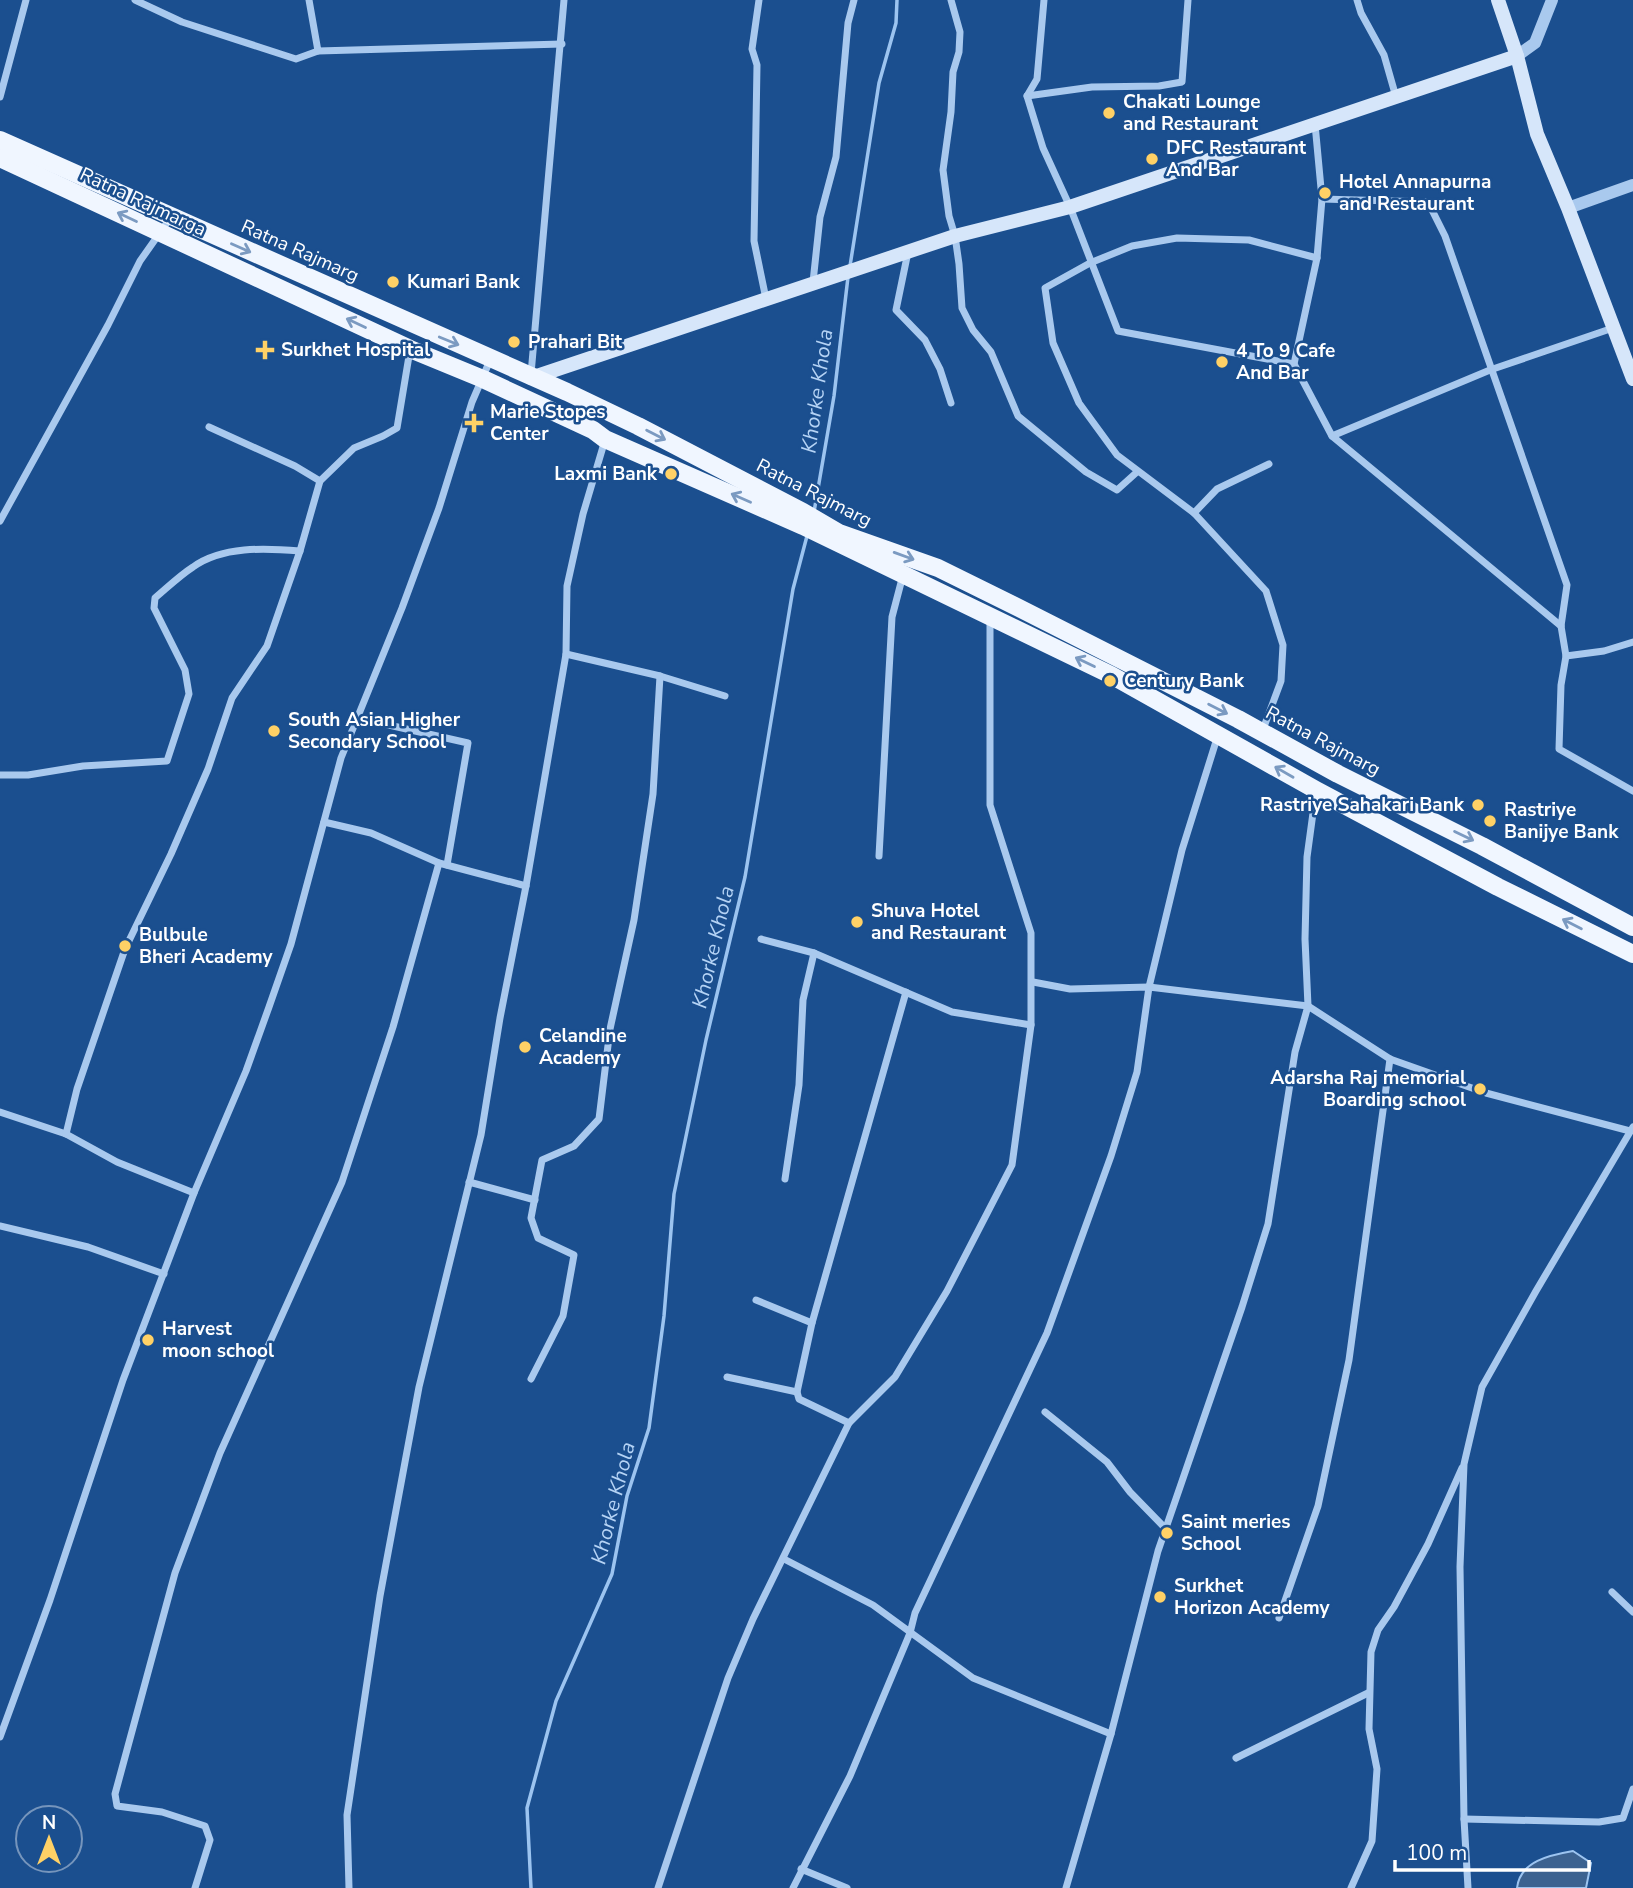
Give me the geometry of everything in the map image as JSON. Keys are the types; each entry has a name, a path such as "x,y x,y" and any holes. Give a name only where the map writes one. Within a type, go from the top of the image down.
{"main road":[{"path":"1497,0 1517,56 1537,134 1633,379"},
{"path":"531,378 955,236 1070,207 1517,56"},
{"name":"Ratna Rajmarg","path":"0,140 638,426 903,574 1111,675 1316,790 1498,887 1633,954"},
{"name":"Ratna Rajmarga","path":"0,158 410,349 559,414 593,430 605,439 803,519"},
{"path":"559,414 566,393"},
{"name":"Ratna Rajmarg","path":"842,540 937,568 1262,732 1633,928"}],"street":[{"path":"0,97 26,0"},
{"path":"135,0 182,22 296,59 318,51 562,44"},
{"path":"309,0 318,51"},
{"path":"531,378 564,0"},
{"path":"759,0 752,49 757,65 754,242 766,300"},
{"path":"813,282 820,217 836,157 848,23 854,0"},
{"path":"951,0 960,32 943,170 948,216 955,236 962,308 972,330 991,352 1018,416 1086,472 1117,491 1137,472"},
{"path":"1044,0 1037,79 1027,96 1043,148 1070,207 1118,331 1294,364"},
{"path":"1027,96 1092,87 1159,86 1182,82 1188,0"},
{"path":"1357,0 1361,13 1384,55 1397,98"},
{"path":"1517,56 1535,43 1552,0"},
{"path":"1315,123 1322,199 1317,258 1294,364 1332,436 1561,626"},
{"path":"1568,208 1633,185"},
{"path":"1322,199 1429,202 1463,284 1490,370 1567,585 1561,626 1566,656 1561,685 1559,749 1633,791"},
{"path":"0,521 108,325 140,261 171,216"},
{"path":"1262,732 1281,681 1283,645 1266,591 1194,513 1117,455 1079,403 1053,343 1045,288 1090,262 1132,246 1177,237 1249,240 1317,258"},
{"path":"908,251 896,310 925,340 940,369 951,404"},
{"path":"1332,436 1490,370 1613,328"},
{"path":"66,1134 78,1089 125,949 208,769 232,698 267,646 320,481 354,448 397,428 410,349"},
{"path":"0,1737 50,1600 123,1380 194,1193 270,1007 341,758 439,508 472,402 491,358"},
{"path":"209,427 320,481"},
{"path":"349,1888 348,1815 380,1596 419,1387 481,1135 566,654 567,586 605,439"},
{"path":"1194,513 1217,488 1269,464"},
{"path":"0,775 29,775 83,766 167,761 189,694 185,670 154,608 155,598 195,565 225,552 279,549 299,551"},
{"path":"879,856 892,617 903,574"},
{"path":"658,1888 728,1678 753,1619 849,1423 895,1377 947,1291 1012,1165 1031,1025 1031,933 990,805 990,615"},
{"path":"1566,656 1604,651 1633,642"},
{"path":"566,654 660,676 725,696"},
{"path":"531,1379 563,1316 574,1255 538,1238 531,1218 542,1160 574,1146 599,1119 610,1030 634,920 653,794 660,676"},
{"path":"195,1888 210,1840 205,1826 162,1812 117,1807 115,1794 175,1573 220,1453 342,1182 443,864 468,743 358,718"},
{"path":"793,1888 850,1776 911,1633 915,1613 1047,1333 1111,1156 1137,1072 1149,987 1182,850 1219,735"},
{"path":"1066,1888 1166,1529 1268,1224 1293,1063 1308,1006 1305,939 1307,857 1316,790"},
{"path":"324,822 372,833 443,864 526,886"},
{"path":"761,939 814,953 952,1012 1031,1025"},
{"path":"785,1179 799,1085 803,1000 814,953"},
{"path":"1032,982 1070,989 1149,987 1308,1006 1390,1059 1486,1093 1632,1129 1535,1291 1482,1387 1464,1464 1460,1567 1464,1819 1468,1888"},
{"path":"849,1423 799,1399 797,1392 812,1323 906,992"},
{"path":"1279,1618 1318,1506 1349,1360 1390,1059"},
{"path":"0,1112 66,1134 117,1162 194,1193"},
{"path":"469,1182 535,1200"},
{"path":"0,1226 89,1247 163,1273"},
{"path":"756,1300 812,1323"},
{"path":"727,1377 797,1392"},
{"path":"1045,1412 1107,1462 1130,1492 1166,1529"},
{"path":"1351,1888 1371,1841 1377,1769 1369,1729 1371,1651 1378,1630 1394,1607 1428,1544 1464,1464"},
{"path":"784,1559 873,1605 972,1678 1111,1734"},
{"path":"1612,1592 1633,1612"},
{"path":"1236,1758 1368,1693"},
{"path":"1464,1819 1599,1822 1623,1818 1633,1789"},
{"path":"801,1869 847,1888"}],"water":[{"path":"1573,1851 1591,1863 1586,1888 1517,1888 1519,1879 1530,1865 1546,1857"}],"waterway":[{"name":"Khorke Khola","path":"850,266 879,83 896,23 897,0"},
{"name":"Khorke Khola","path":"814,512 834,396 848,277"},
{"name":"Khorke Khola","path":"531,1888 527,1808 556,1701 612,1574 627,1496 649,1428 664,1316 674,1194 706,1040 745,877 793,589 807,536"}],"place":[{"name":"Chakati Lounge and Restaurant","path":"1109,113"},
{"name":"DFC Restaurant And Bar","path":"1152,159"},
{"name":"Hotel Annapurna and Restaurant","path":"1325,193"},
{"name":"Kumari Bank","path":"393,282"},
{"name":"Prahari Bit","path":"514,342"},
{"name":"Surkhet Hospital","path":"265,350"},
{"name":"4 To 9 Cafe And Bar","path":"1222,362"},
{"name":"Marie Stopes Center","path":"474,423"},
{"name":"Laxmi Bank","path":"671,474"},
{"name":"Century Bank","path":"1110,681"},
{"name":"South Asian Higher Secondary School","path":"274,731"},
{"name":"Rastriye Sahakari Bank","path":"1478,805"},
{"name":"Rastriye Banijye Bank","path":"1490,821"},
{"name":"Shuva Hotel and Restaurant","path":"857,922"},
{"name":"Bulbule Bheri Academy","path":"125,946"},
{"name":"Celandine Academy","path":"525,1047"},
{"name":"Adarsha Raj memorial Boarding school","path":"1480,1089"},
{"name":"Harvest moon school","path":"148,1340"},
{"name":"Saint meries School","path":"1167,1533"},
{"name":"Surkhet Horizon Academy","path":"1160,1597"}]}
